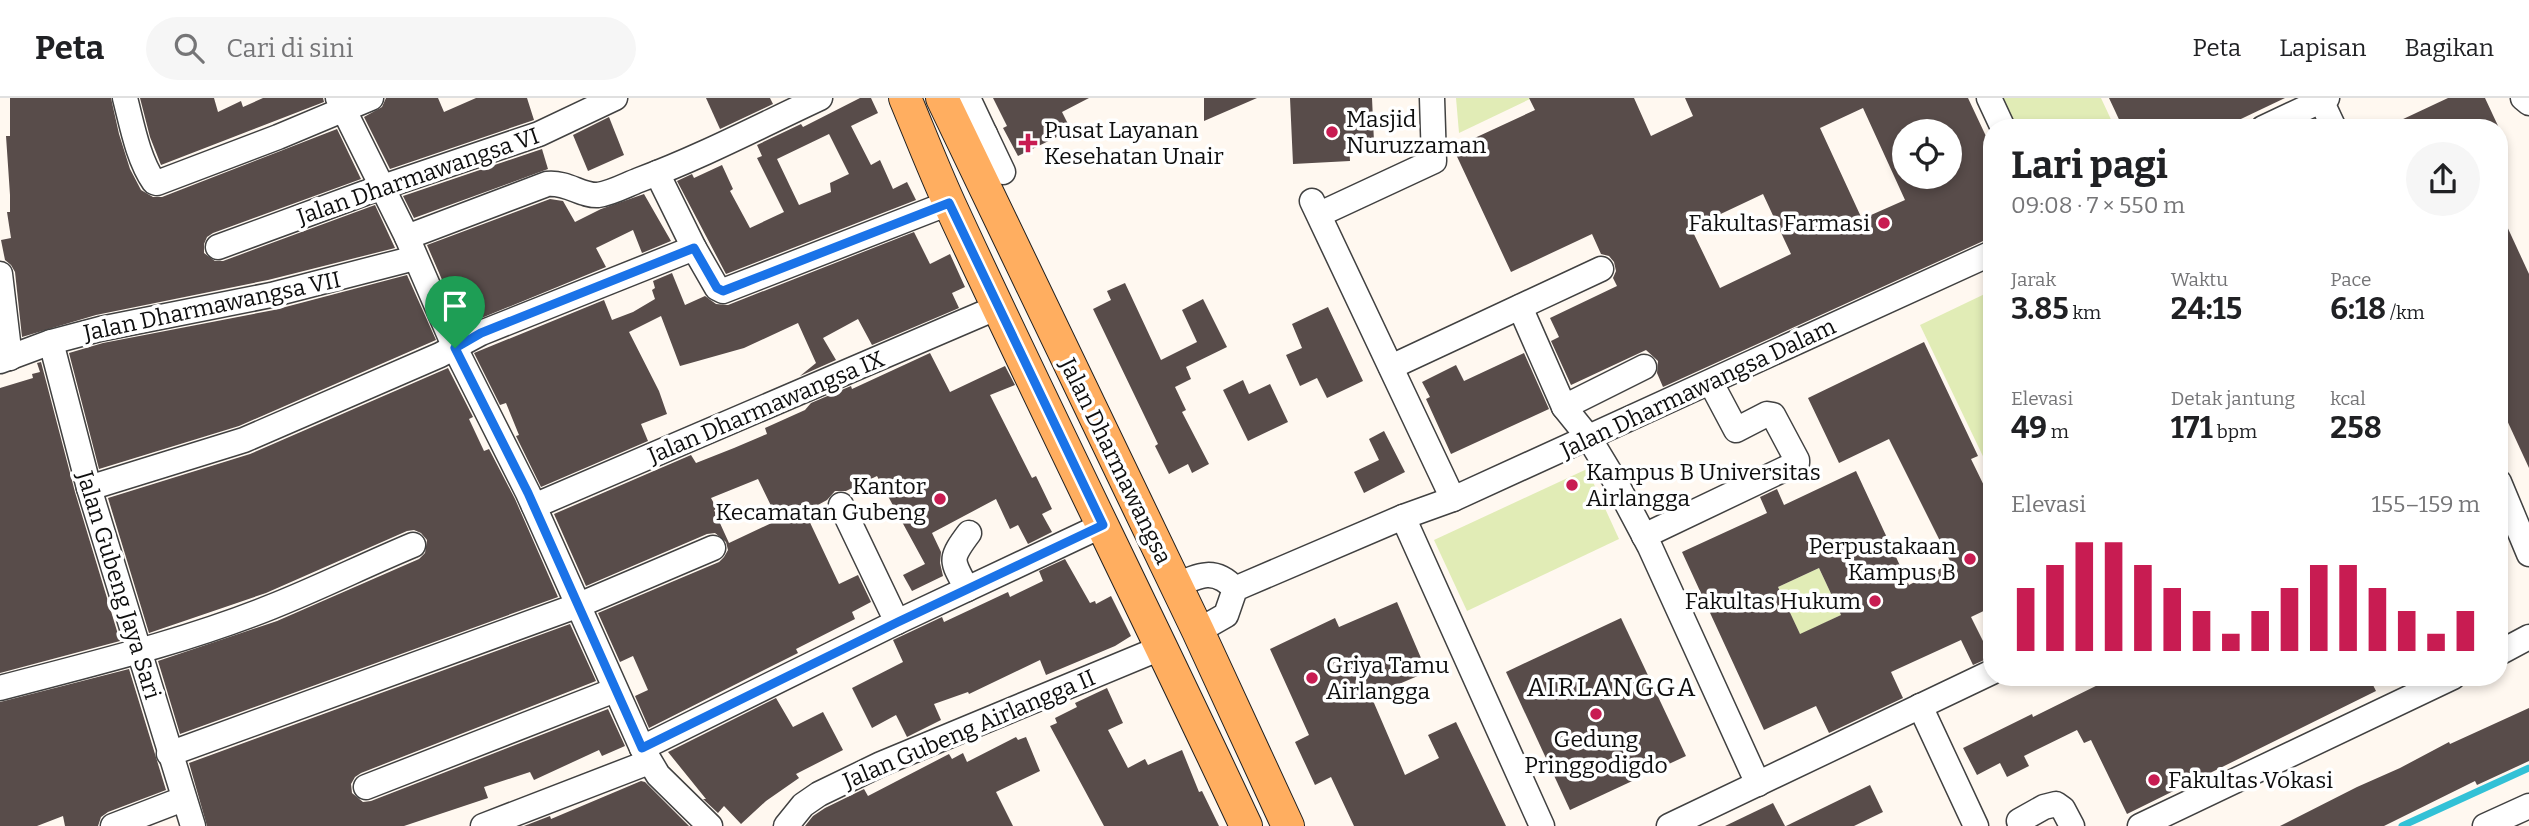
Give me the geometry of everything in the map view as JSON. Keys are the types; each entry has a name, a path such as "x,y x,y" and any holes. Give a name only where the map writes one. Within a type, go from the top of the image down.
{"main road":[{"name":"Jalan Dharmawangsa","path":"905,98 949,203 1062,443 1163,647 1246,826"},
{"name":"Jalan Dharmawangsa","path":"942,98 974,139 1100,426 1288,826"},
{"path":"1062,443 1100,426"}],"street":[{"path":"125,98 149,174 157,183 340,104 371,98"},
{"name":"Jalan Dharmawangsa VI","path":"218,247 365,192 382,189 539,134 615,98"},
{"name":"Jalan Dharmawangsa VII","path":"5,359 51,342 100,329 271,295 411,247 547,184 565,184 598,195 657,173 820,98"},
{"path":"968,98 974,139 1003,172"},
{"path":"1432,98 1434,161 1316,208 1452,499"},
{"path":"1989,98 1999,119"},
{"path":"2282,119 2323,99 2331,119"},
{"path":"340,104 411,247 455,348 534,506 646,755 672,790 707,825"},
{"path":"657,173 694,248 717,288 723,291 949,203"},
{"path":"89,488 244,440 455,348 481,333 694,248"},
{"name":"Jalan Dharmawangsa Dalam","path":"1236,589 1403,517 1452,499 1983,257"},
{"path":"1391,367 1601,269"},
{"path":"0,274 5,359"},
{"name":"Jalan Dharmawangsa IX","path":"534,506 999,307"},
{"path":"1520,307 1564,407 1589,438 1644,536 1758,784"},
{"name":"Jalan Gubeng Jaya Sari","path":"51,342 89,488 193,826"},
{"path":"1564,407 1644,367"},
{"path":"1644,536 1797,463 1773,415 1767,414 1736,430 1711,383"},
{"path":"2508,494 2529,515"},
{"path":"841,505 898,622"},
{"path":"2508,505 2529,554"},
{"path":"1403,517 1542,826"},
{"path":"483,826 646,755 898,622 1103,525"},
{"path":"967,589 954,561 955,552 969,533"},
{"path":"0,688 138,652 270,608 413,545"},
{"path":"169,754 579,605 713,548"},
{"path":"1175,586 1201,573 1226,579 1236,589 1226,615 1198,631"},
{"path":"2508,648 2529,636"},
{"name":"Jalan Gubeng Airlangga II","path":"786,826 803,805 857,775 1163,647"},
{"path":"1669,826 1983,676"},
{"path":"2140,826 2434,686"},
{"path":"366,787 615,690"},
{"path":"1920,706 1976,826"},
{"path":"113,826 183,799"},
{"path":"2016,824 2044,807 2056,804 2063,809 2072,826"},
{"path":"2485,826 2529,806"}],"green space":[{"path":"1456,98 1529,98 1530,99 1459,133"},
{"path":"1996,98 2101,98 2111,119 2006,119"},
{"path":"1983,295 1983,456 1920,325"},
{"path":"1587,469 1619,539 1467,611 1434,540"},
{"path":"1819,568 1841,615 1800,635 1778,587"}],"building":[{"path":"10,98 111,98 130,169 141,190 153,197 162,197 337,129 361,179 213,233 207,237 204,253 215,261 223,261 375,205 395,248 268,280 96,315 22,337 15,272 5,260 1,240 11,238 7,212 10,212 10,195 6,136 10,136"},
{"path":"140,98 214,98 218,112 241,101 243,107 263,98 323,98 324,102 161,165 150,137"},
{"path":"386,98 438,98 444,112 476,98 527,98 534,120 390,169 364,117 382,107"},
{"path":"706,98 770,98 773,104 720,129"},
{"path":"860,98 871,98 878,113 851,126 871,165 880,160 893,189 907,182 916,200 726,274 677,181 692,174 694,178 722,165 733,189 730,191 750,228 784,212 757,158 762,156 757,145 801,124 803,127","holes":["829,134 849,174 830,183 831,192 799,205 777,159"]},
{"path":"993,98 1089,98 1062,112 1071,130 1018,156 1003,128 1007,126"},
{"path":"1204,98 1257,98 1204,121"},
{"name":"Masjid Nuruzzaman","path":"1290,98 1372,98 1374,142 1349,143 1350,161 1293,164"},
{"path":"1529,98 1634,98 1651,136 1693,116 1685,98 1968,98 1983,130 1983,241 1663,387 1657,373 1658,361 1646,350 1571,385 1551,341 1559,337 1550,318 1617,286 1613,278 1616,271 1614,262 1609,256 1601,254 1592,234 1511,272 1453,148 1535,110","holes":["1763,194 1791,254 1720,288 1691,228"]},
{"path":"2109,98 2285,98 2241,119 2119,119"},
{"path":"2448,98 2485,98 2495,119 2403,119"},
{"path":"609,117 624,155 588,171 573,135"},
{"path":"542,149 548,169 414,218 403,196"},
{"path":"644,194 671,241 642,253 633,230 596,248 606,267 462,326 427,245 550,199 563,201 575,222 601,209"},
{"path":"2508,228 2529,274 2529,468 2508,422"},
{"path":"914,232 930,264 950,254 965,287 952,293 959,308 872,345 858,319 823,338 836,360 800,376 816,363 798,323 744,348 680,366 661,316 629,332 659,391 667,414 641,424 648,441 541,487 516,436 519,435 506,403 500,405 474,353 604,300 612,320 633,312 655,299 653,281 672,273 685,305 705,296 716,304 728,305"},
{"path":"407,275 436,340 239,426 99,469 69,353 103,343 274,310"},
{"path":"1125,283 1161,360 1197,342 1182,310 1203,299 1227,347 1186,367 1191,379 1175,387 1186,410 1182,412 1209,464 1192,473 1188,464 1169,474 1155,446 1158,444 1093,309 1111,300 1107,291"},
{"path":"1328,307 1363,381 1327,398 1317,378 1300,386 1286,355 1302,348 1292,324"},
{"name":"Fakultas Hukum","path":"1924,342 1978,456 1971,459 1983,484 1983,611 1971,617 1983,641 1983,661 1973,665 1961,640 1891,672 1903,698 1829,733 1816,706 1764,730 1682,552 1767,513 1760,497 1777,489 1784,505 1856,471 1909,585 1951,563 1889,439 1839,463 1808,398","holes":["1819,568 1841,615 1800,634 1778,587"]},
{"path":"930,353 950,392 1005,366 1015,385 990,395 1032,478 1036,476 1052,509 1042,514 1052,532 1028,544 1018,525 1010,529 996,499 932,533 941,552 943,576 912,591 903,575 925,564 877,476 846,491 835,491 827,500 805,512 839,584 858,575 871,602 852,612 855,619 796,649 798,653 649,728 635,696 648,690 633,656 620,662 598,613 719,562 728,550 726,542 715,533 707,534 586,586 554,514 691,455 696,463 734,448 767,434 765,428 805,410 811,403 851,386 852,389","holes":["758,479 778,520 729,543 711,498"]},
{"path":"1524,353 1549,409 1451,454 1426,399 1430,397 1422,382 1456,365 1464,381"},
{"path":"41,362 75,492 120,641 0,673 0,388 33,378 32,374 40,372 37,363"},
{"path":"448,368 473,417 469,419 484,451 489,449 515,499 558,597 180,734 158,661 277,621 419,559 425,553 427,540 421,533 407,531 266,593 149,633 108,498 250,454"},
{"path":"1243,380 1249,394 1270,384 1288,422 1248,441 1223,390"},
{"path":"1384,431 1405,472 1364,493 1354,472 1379,460 1369,439"},
{"path":"1065,559 1090,603 1095,601 1096,604 1111,596 1131,636 1115,646 1046,675 1040,660 969,694 968,692 934,704 941,720 907,737 896,715 872,728 852,688 903,662 893,640 942,617 944,622 1008,592 1010,597 1043,581 1039,571"},
{"path":"1397,602 1427,672 1371,696 1405,775 1439,758 1428,735 1456,722 1506,826 1354,826 1331,777 1315,785 1295,742 1309,735 1270,649 1335,618 1339,627"},
{"name":"Gedung Pringgodigdo","path":"1621,618 1686,756 1570,810 1506,672"},
{"path":"570,624 596,681 361,773 351,784 352,793 363,802 371,801 608,709 625,746 602,756 599,750 534,780 530,772 484,787 488,798 404,826 207,826 189,763"},
{"path":"129,669 166,790 108,812 101,817 98,826 65,826 63,816 37,826 0,826 0,702"},
{"name":"Fakultas Vokasi","path":"2096,686 2374,686 2376,691 2127,814 2091,740 2084,743 2077,730 2024,756 2029,766 2007,777 2000,763 1977,775 1963,748 2032,714 2033,717"},
{"path":"1107,688 1123,723 1108,730 1128,768 1145,759 1148,765 1182,750 1199,792 1202,791 1219,826 1104,826 1050,726 1057,723 1055,718 1077,707 1075,703"},
{"path":"776,698 793,727 823,712 843,750 796,774 799,778 766,801 741,824 724,806 718,813 703,799 706,799 668,752"},
{"path":"2529,708 2529,761 2477,785 2475,781 2384,826 2280,826 2449,742 2450,744"},
{"path":"1016,737 1018,740 1026,737 1040,771 996,792 1013,826 805,826 825,808 864,789 868,796 949,754 952,759 963,753 967,762"},
{"path":"641,781 689,826 524,826 550,816 551,819"},
{"path":"1870,785 1883,812 1854,826 1786,826"},
{"path":"1773,803 1785,826 1725,826"}],"waterway":[{"path":"2402,826 2529,768"}],"place":[{"name":"Masjid Nuruzzaman","path":"1332,132"},
{"name":"Pusat Layanan Kesehatan Unair","path":"1028,143"},
{"name":"Fakultas Farmasi","path":"1884,223"},
{"name":"Kampus B Universitas Airlangga","path":"1572,485"},
{"name":"Kantor Kecamatan Gubeng","path":"940,499"},
{"name":"Perpustakaan Kampus B","path":"1970,559"},
{"name":"Fakultas Hukum","path":"1875,601"},
{"name":"Griya Tamu Airlangga","path":"1312,678"},
{"name":"Gedung Pringgodigdo","path":"1596,714"},
{"name":"Fakultas Vokasi","path":"2154,780"}],"district":[{"name":"AIRLANGGA","path":"1612,687"}],"route":[{"path":"949,203 1103,525 642,748 528,493 455,348 481,333 694,248 717,288 723,291 949,203"}]}
